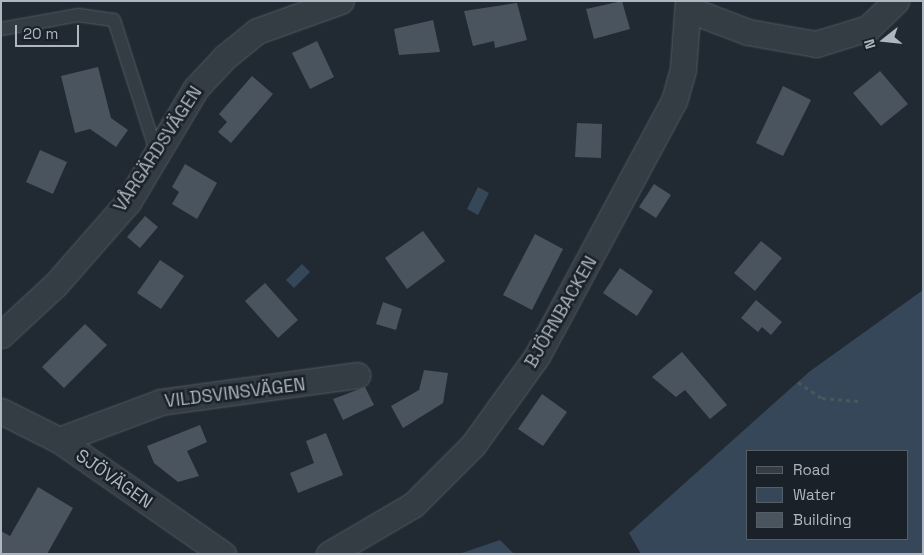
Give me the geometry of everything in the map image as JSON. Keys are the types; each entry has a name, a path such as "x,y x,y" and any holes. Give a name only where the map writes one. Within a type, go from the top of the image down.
{"street":[{"name":"VÅRGÄRDSVÄGEN","path":"1,335 56,284 128,202 196,88 257,31 341,1"},
{"path":"689,6 748,32 816,44 868,28 896,1"},
{"name":"BJÖRNBACKEN","path":"329,554 413,505 473,445 537,356 666,120 682,69 689,6"},
{"name":"VILDSVINSVÄGEN","path":"59,440 161,402 358,375"},
{"name":"SJÖVÄGEN","path":"1,412 59,440 223,554"}],"lane":[{"path":"1,29 78,15 114,20 157,154"}],"path":[{"path":"798,382 822,398 860,401"}],"water":[{"path":"478,187 489,193 478,215 467,209"},
{"path":"302,264 310,272 294,288 286,280"},
{"path":"923,290 923,554 641,554 629,533 809,372"},
{"path":"500,540 514,554 459,554"}],"building":[{"path":"622,1 630,29 594,39 586,9"},
{"path":"517,3 527,40 495,48 494,41 473,46 464,11"},
{"path":"433,20 440,52 399,55 394,29"},
{"path":"317,41 334,77 310,89 292,53"},
{"path":"98,67 111,118 128,130 116,147 90,129 75,133 61,76"},
{"path":"880,71 908,104 881,126 853,93"},
{"path":"252,76 273,94 231,143 218,132 227,122 219,114"},
{"path":"783,86 811,100 783,156 756,143"},
{"path":"577,123 602,124 601,158 575,157"},
{"path":"40,150 67,162 53,194 26,182"},
{"path":"185,164 217,183 197,219 172,204 179,192 172,187"},
{"path":"654,184 671,195 656,218 639,207"},
{"path":"145,216 158,227 140,248 127,237"},
{"path":"423,231 445,261 407,289 385,258"},
{"path":"535,234 563,249 532,310 503,295"},
{"path":"761,241 782,258 755,291 734,273"},
{"path":"160,260 184,276 161,309 137,293"},
{"path":"620,268 653,291 637,316 603,293"},
{"path":"265,283 298,320 278,338 245,301"},
{"path":"756,300 782,322 771,335 762,327 758,332 741,318"},
{"path":"383,302 402,309 396,330 376,324"},
{"path":"85,324 107,345 64,388 42,367"},
{"path":"682,352 727,405 710,419 685,390 676,397 652,377"},
{"path":"424,370 448,373 443,403 403,428 391,406 419,390"},
{"path":"365,387 374,405 343,420 333,399"},
{"path":"542,394 567,412 543,446 518,429"},
{"path":"200,425 207,442 187,451 199,476 178,482 154,463 147,446"},
{"path":"326,433 343,475 298,493 290,473 314,463 306,441"},
{"path":"38,487 73,508 47,554 1,554 1,531 10,536"}]}
